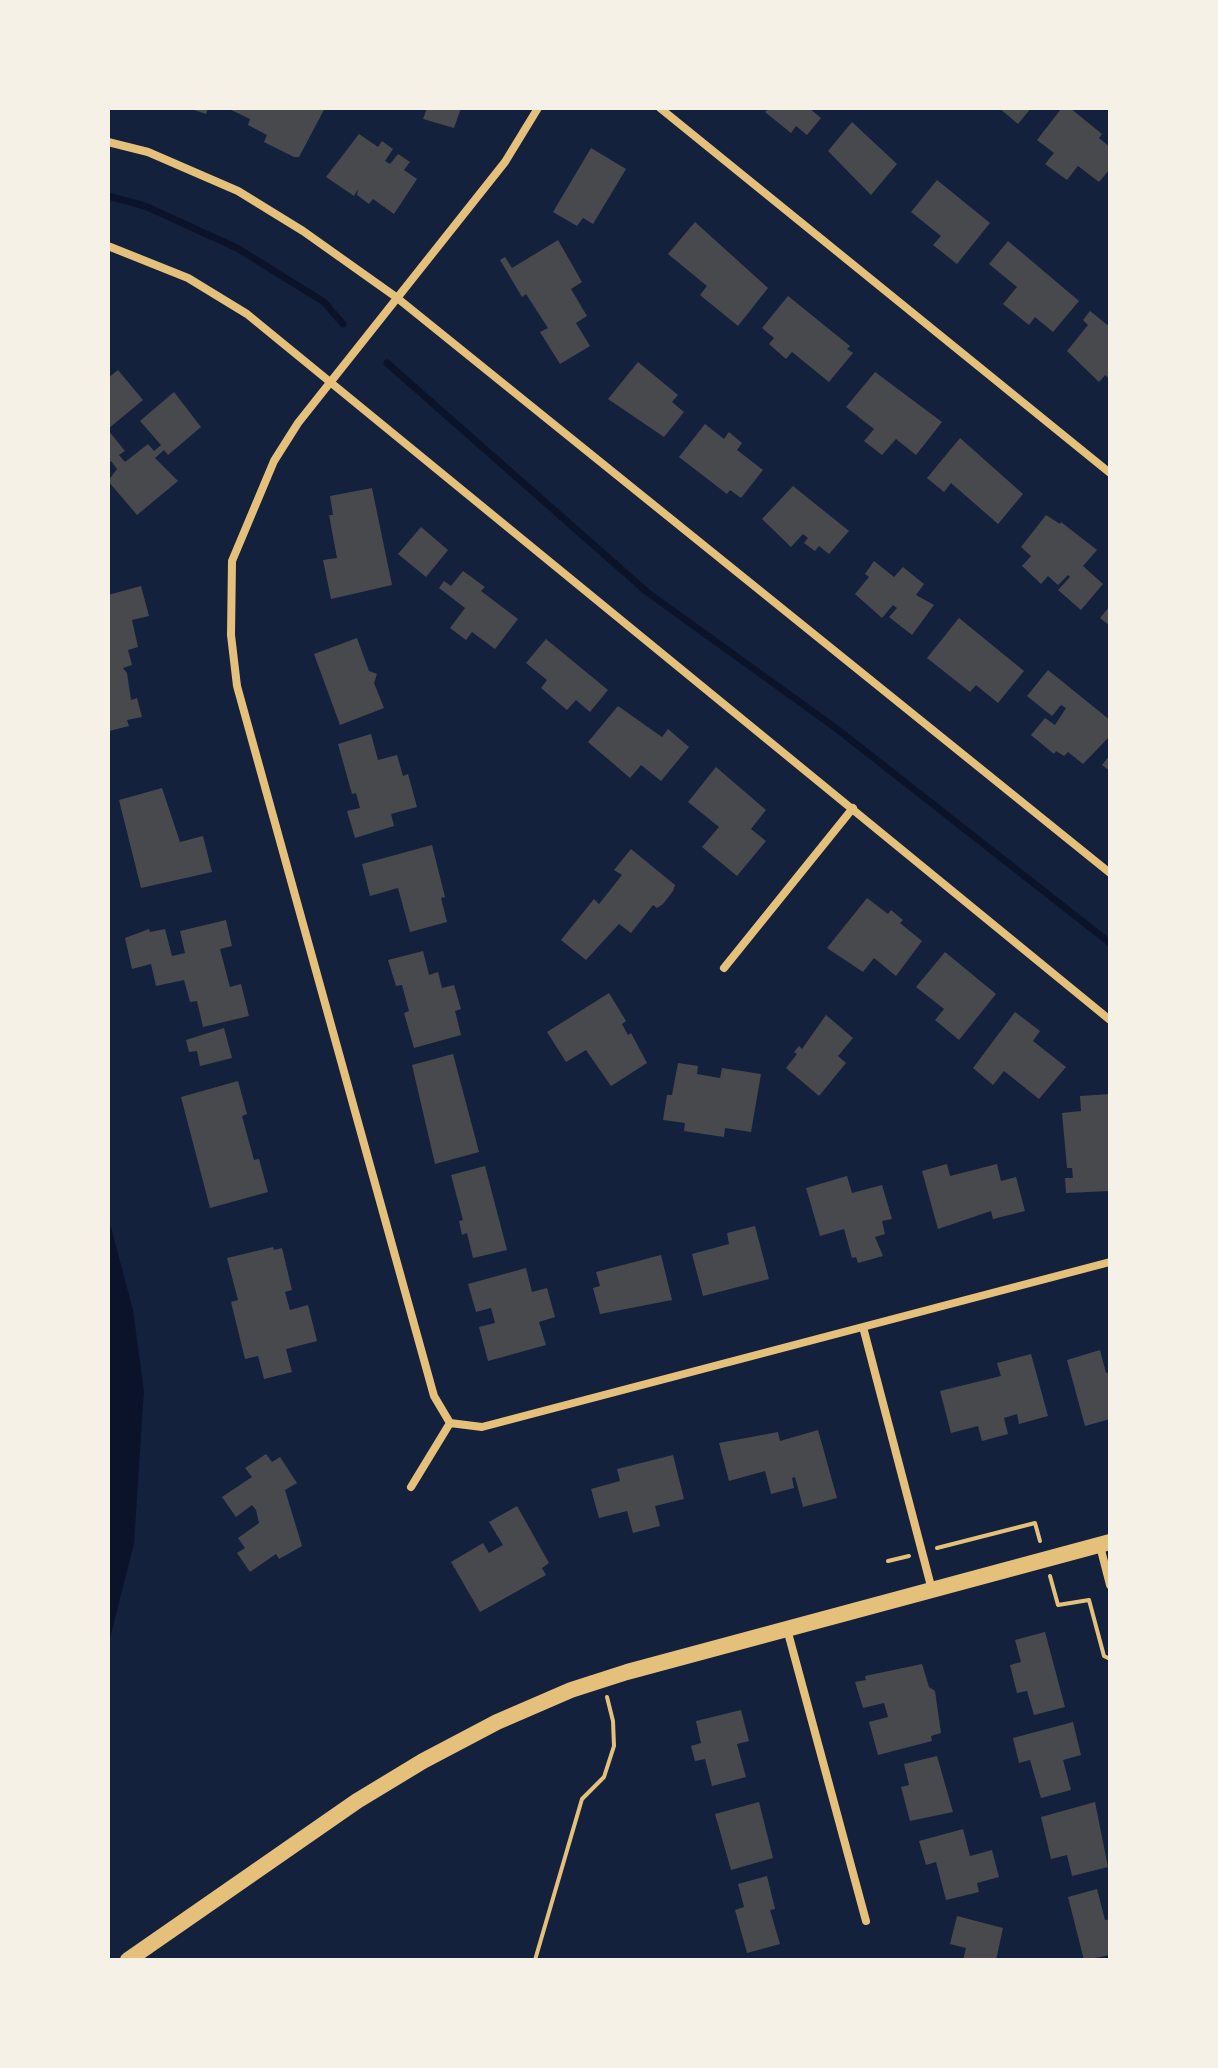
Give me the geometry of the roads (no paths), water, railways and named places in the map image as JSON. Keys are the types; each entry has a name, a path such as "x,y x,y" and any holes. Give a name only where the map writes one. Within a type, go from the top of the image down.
{"main road":[{"path":"128,1960 357,1801 423,1761 497,1722 602,1680 1105,1543"}],"street":[{"path":"450,1423 434,1396 235,672 231,635 232,561 274,461 343,361 505,162 538,108"},
{"path":"660,108 1110,473"},
{"path":"108,142 148,152 238,191 303,231 396,297 1110,873"},
{"path":"108,246 188,278 247,314 327,383 1110,1020"},
{"path":"724,968 853,808"},
{"path":"450,1423 482,1427 1110,1262"},
{"path":"863,1327 932,1590"},
{"path":"411,1487 450,1423"},
{"path":"1105,1543 1110,1585"},
{"path":"787,1629 866,1921"}],"water":[{"path":"108,1216 133,1310 144,1391 134,1544 110,1638 108,1663"}],"waterway":[{"path":"108,196 145,206 237,248 324,302 343,324"},
{"path":"387,363 647,592 837,729 1110,943"}]}
